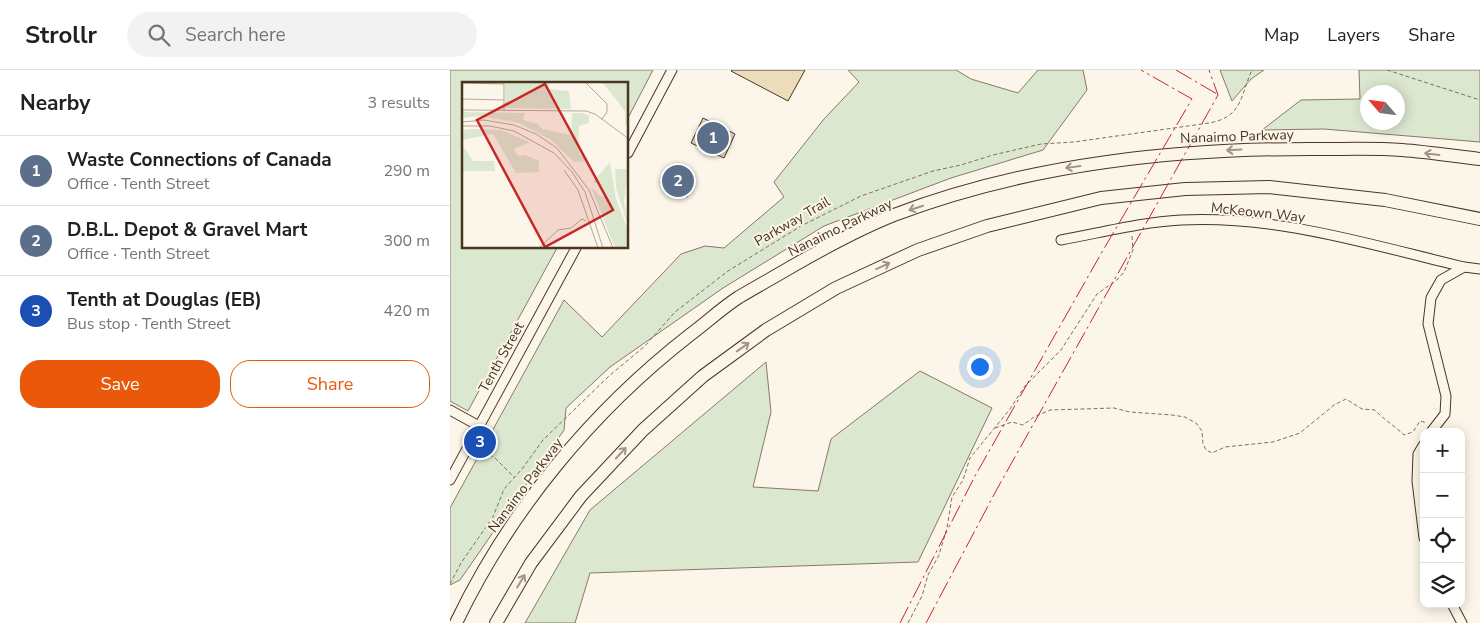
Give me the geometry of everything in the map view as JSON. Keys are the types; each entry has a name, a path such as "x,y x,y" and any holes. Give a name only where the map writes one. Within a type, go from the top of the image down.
{"highway":[{"name":"Nanaimo Parkway","path":"456,623 475,584 511,525 557,465 603,411 663,356 737,299 825,247 893,215 987,185 1066,168 1173,153 1269,149 1402,150 1480,160"},
{"path":"496,623 531,563 581,496 643,430 702,376 766,330 836,288 918,250 987,226 1101,198 1185,189 1269,187 1385,200 1480,219"}],"street":[{"path":"629,151 672,70"},
{"name":"McKeown Way","path":"1061,240 1180,220 1237,220 1291,226 1464,267 1480,269"},
{"name":"Tenth Street","path":"450,480 575,249"},
{"path":"1434,428 1445,414 1446,396 1428,324 1431,298 1441,280 1464,267"},
{"path":"450,410 479,426"},
{"path":"1420,451 1418,454 1417,481 1422,518"},
{"path":"1454,608 1462,623"}],"path":[{"name":"Parkway Trail","path":"450,584 461,563 493,516 500,495 522,469 542,440 609,376 645,346 675,312 728,271 814,218 860,196 933,171 961,166 993,155 1041,144 1074,142 1218,121 1230,116 1239,106 1252,70"},
{"path":"1387,70 1480,100"},
{"path":"908,623 922,596 928,575 939,555 947,528 952,496 963,480 970,458 1010,410 1025,386 1061,350 1097,294 1118,279 1124,272 1133,250 1132,227"},
{"path":"995,428 1012,422 1023,425 1034,417 1050,410 1114,408 1130,412 1172,414 1185,417 1196,423 1202,431 1203,444 1206,450 1212,453 1225,447 1274,442 1300,433 1334,405 1346,399 1362,409 1375,410 1385,421 1404,435 1413,432 1420,421 1434,428"},
{"path":"470,443 495,458 514,477"}],"green space":[{"path":"450,70 653,70 629,116 629,82 462,82 462,249 556,249 468,411 450,401"},
{"path":"848,70 956,70 971,79 1018,93 1038,70 1083,70 1087,90 1043,150 951,178 824,226 723,288 610,367 566,408 564,430 460,580 450,585 450,508 564,300 602,337 681,254 705,246 724,248 784,197 774,182 824,119 859,82"},
{"path":"1220,70 1264,70 1251,79 1232,101"},
{"path":"1359,70 1480,70 1480,142 1324,129 1262,130 1301,100 1360,99"},
{"path":"766,362 771,412 753,487 818,491 831,439 920,371 992,408 918,562 590,573 575,623 525,623 590,510"}],"building":[{"path":"732,70 805,70 788,101"},
{"path":"703,118 735,134 724,158 691,143"},
{"path":"669,166 695,180 687,197 660,182"}],"power":[{"path":"900,623 975,476 1102,252 1192,99 1141,70"},
{"path":"1176,70 1217,94"},
{"path":"926,623 997,489 1218,95 1209,70"}],"place":[{"name":"Waste Connections of Canada","path":"713,138"},
{"name":"D.B.L. Depot & Gravel Mart","path":"678,181"},
{"name":"Tenth at Douglas (EB)","path":"480,442"}]}
